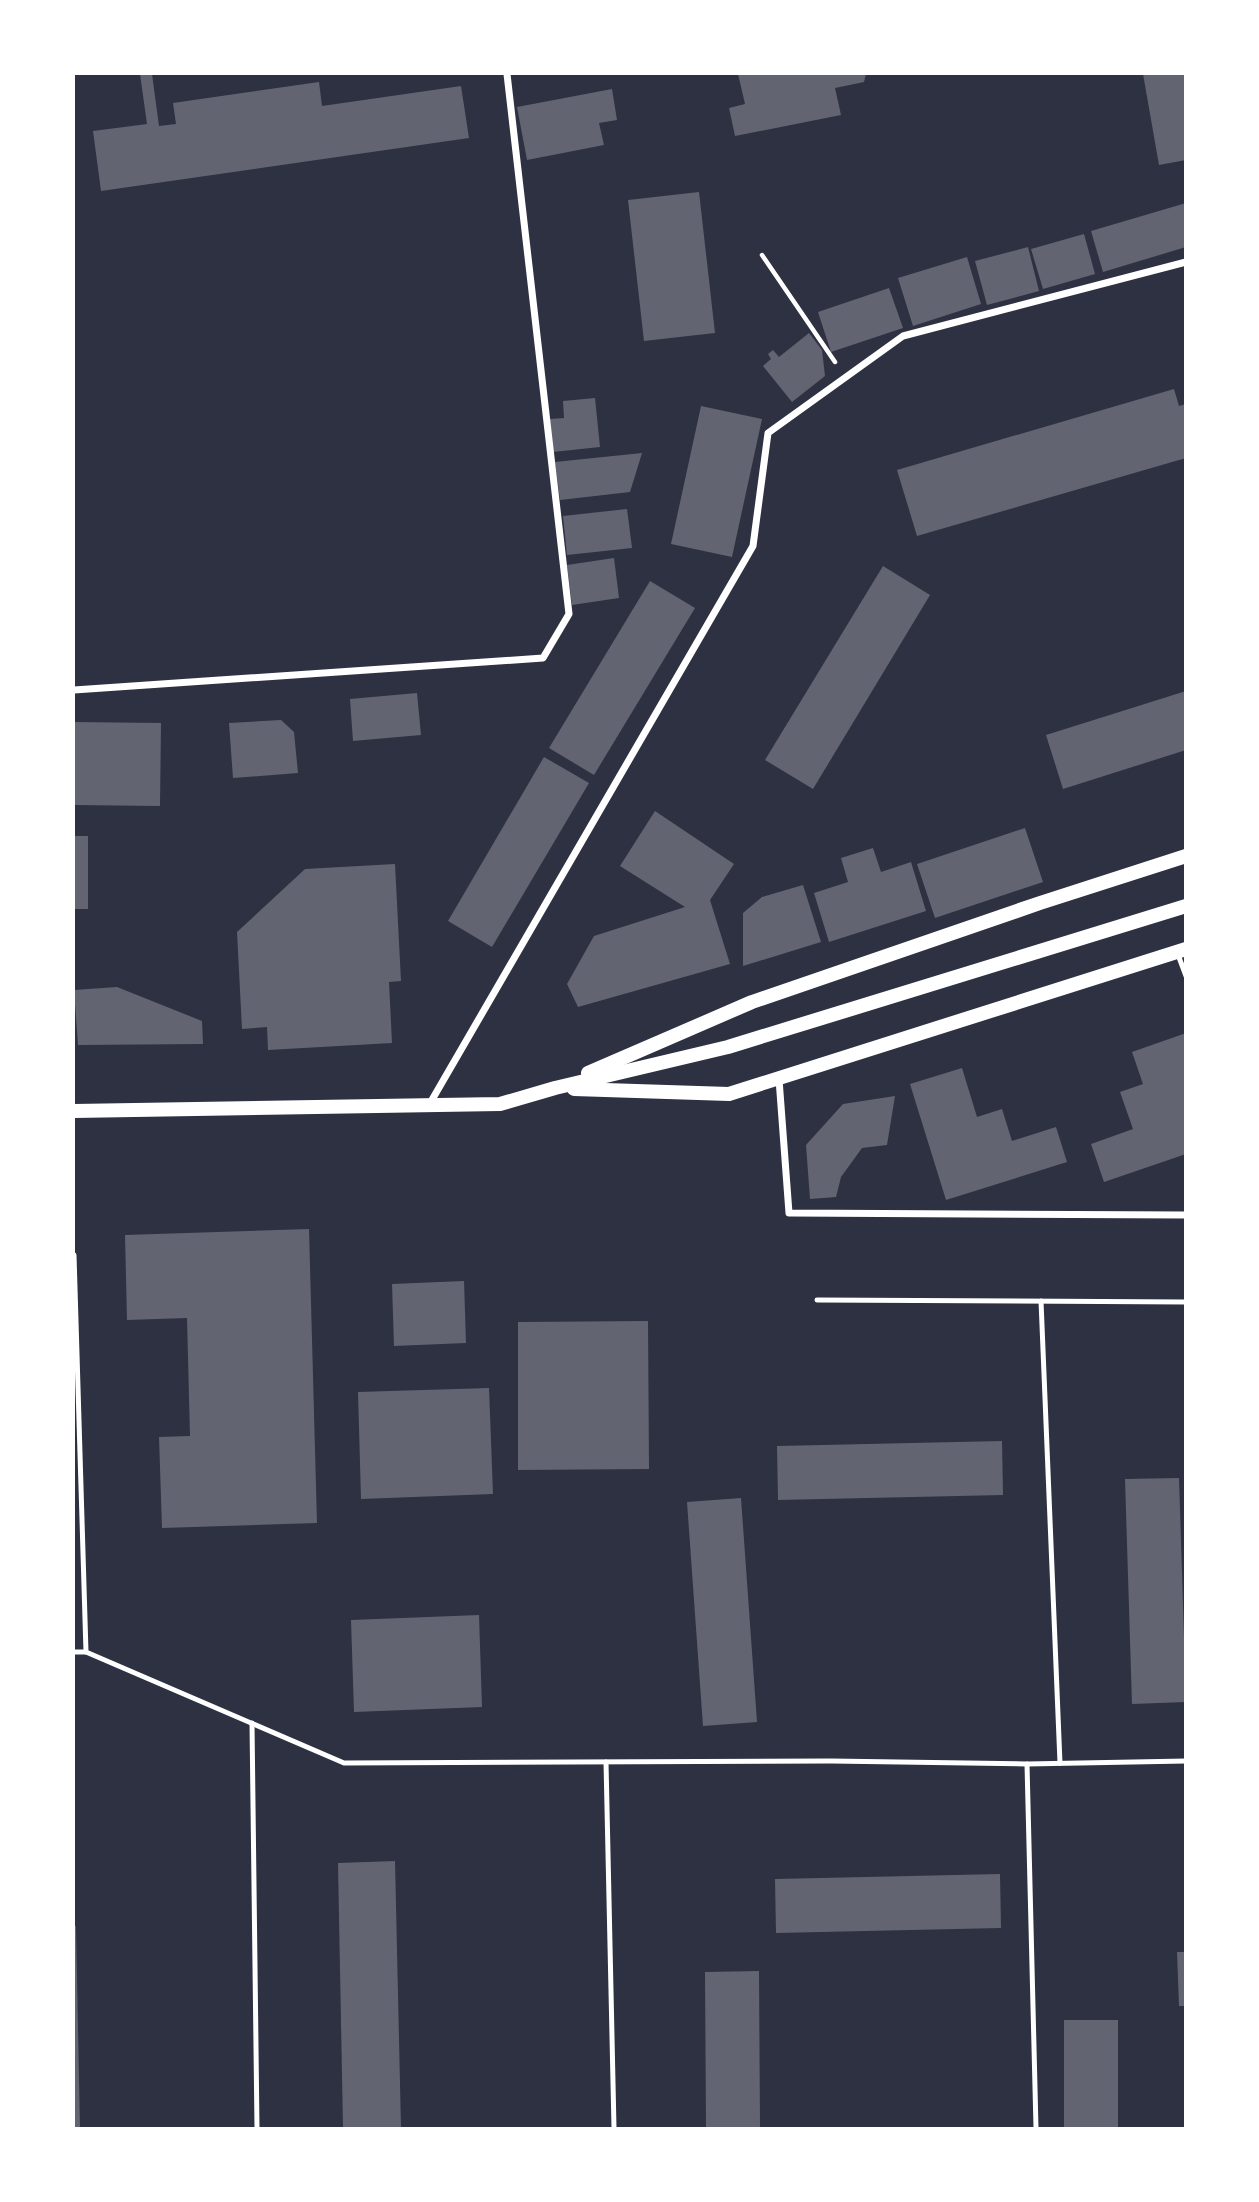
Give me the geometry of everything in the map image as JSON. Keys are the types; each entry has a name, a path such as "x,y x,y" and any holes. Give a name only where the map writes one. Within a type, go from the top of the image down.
{"main road":[{"path":"555,1088 752,1002 1185,856"},
{"path":"74,1111 500,1104 555,1088 729,1047 1185,906"},
{"path":"555,1088 729,1094 1181,951"}],"street":[{"path":"74,690 542,658 569,614 507,74"},
{"path":"429,1105 753,546 768,433 903,336 1185,262"},
{"path":"779,1078 789,1213 1185,1215"}],"lane":[{"path":"1181,951 1185,976"},
{"path":"74,1255 86,1651"},
{"path":"817,1300 1185,1302"},
{"path":"1041,1301 1060,1763"},
{"path":"74,1652 86,1651 344,1763 1027,1764 1185,1761"},
{"path":"252,1723 257,2129"},
{"path":"606,1762 614,2129"},
{"path":"1027,1764 1035,2129"}],"path":[{"path":"762,255 845,377"}],"building":[{"path":"140,74 152,74 159,126 176,124 173,103 319,82 322,106 461,86 469,138 101,191 93,131 147,124"},
{"path":"738,74 866,74 864,82 835,88 841,115 735,136 729,108 745,104"},
{"path":"1143,74 1186,74 1186,160 1159,165"},
{"path":"612,89 617,120 599,123 604,145 527,160 517,107"},
{"path":"699,192 715,333 644,341 628,200"},
{"path":"1186,203 1186,247 1103,272 1091,231"},
{"path":"1084,234 1095,274 1043,289 1031,249"},
{"path":"1028,247 1039,291 987,305 975,261"},
{"path":"967,257 981,304 913,326 898,278"},
{"path":"889,288 903,328 831,352 818,312"},
{"path":"809,333 822,350 825,376 792,402 763,366 771,359 768,354 773,350 779,357"},
{"path":"1174,389 1179,406 1186,404 1186,458 917,536 897,470"},
{"path":"595,398 600,447 553,452 549,419 564,418 563,401"},
{"path":"701,406 762,419 732,557 671,544"},
{"path":"642,453 630,492 560,500 555,462"},
{"path":"627,509 632,548 567,555 563,516"},
{"path":"614,558 619,598 572,605 567,565"},
{"path":"883,566 930,595 813,789 765,760"},
{"path":"650,581 695,608 594,775 549,748"},
{"path":"1186,691 1186,750 1063,789 1046,735"},
{"path":"417,693 421,735 353,741 350,699"},
{"path":"281,720 294,732 298,773 233,778 229,723"},
{"path":"74,722 161,723 160,806 74,805"},
{"path":"544,757 589,783 492,947 448,921"},
{"path":"655,811 734,864 710,900 730,964 578,1007 567,984 594,936 685,907 620,866"},
{"path":"1025,828 1043,882 935,918 917,864"},
{"path":"74,836 88,836 88,909 74,909"},
{"path":"873,848 881,872 911,862 926,911 829,942 814,893 848,882 841,858"},
{"path":"395,864 401,981 389,982 392,1043 268,1050 267,1027 242,1029 237,932 305,869"},
{"path":"803,885 821,942 743,966 743,913 762,897"},
{"path":"117,987 202,1021 203,1044 78,1045 74,990"},
{"path":"1186,1033 1186,1154 1104,1182 1091,1144 1133,1129 1120,1092 1143,1084 1132,1052"},
{"path":"962,1068 977,1117 1002,1109 1012,1141 1056,1127 1067,1162 946,1200 910,1084"},
{"path":"895,1096 887,1145 862,1148 841,1177 836,1197 810,1199 806,1145 843,1104"},
{"path":"309,1229 317,1523 162,1528 159,1437 190,1436 187,1318 127,1320 125,1235"},
{"path":"464,1281 466,1343 394,1346 392,1284"},
{"path":"648,1321 649,1469 518,1470 518,1322"},
{"path":"489,1388 493,1494 361,1499 358,1392"},
{"path":"1002,1441 1003,1495 778,1500 777,1446"},
{"path":"1179,1478 1186,1702 1132,1704 1125,1479"},
{"path":"741,1498 757,1722 703,1726 687,1502"},
{"path":"479,1615 482,1707 354,1712 351,1620"},
{"path":"395,1861 401,2128 343,2128 338,1863"},
{"path":"1000,1874 1001,1928 776,1933 775,1879"},
{"path":"76,1926 80,2128 74,2128"},
{"path":"1177,1952 1186,1952 1186,2006 1179,2006"},
{"path":"759,1971 760,2128 706,2128 705,1972"},
{"path":"1064,2020 1118,2020 1118,2128 1064,2128"}]}
